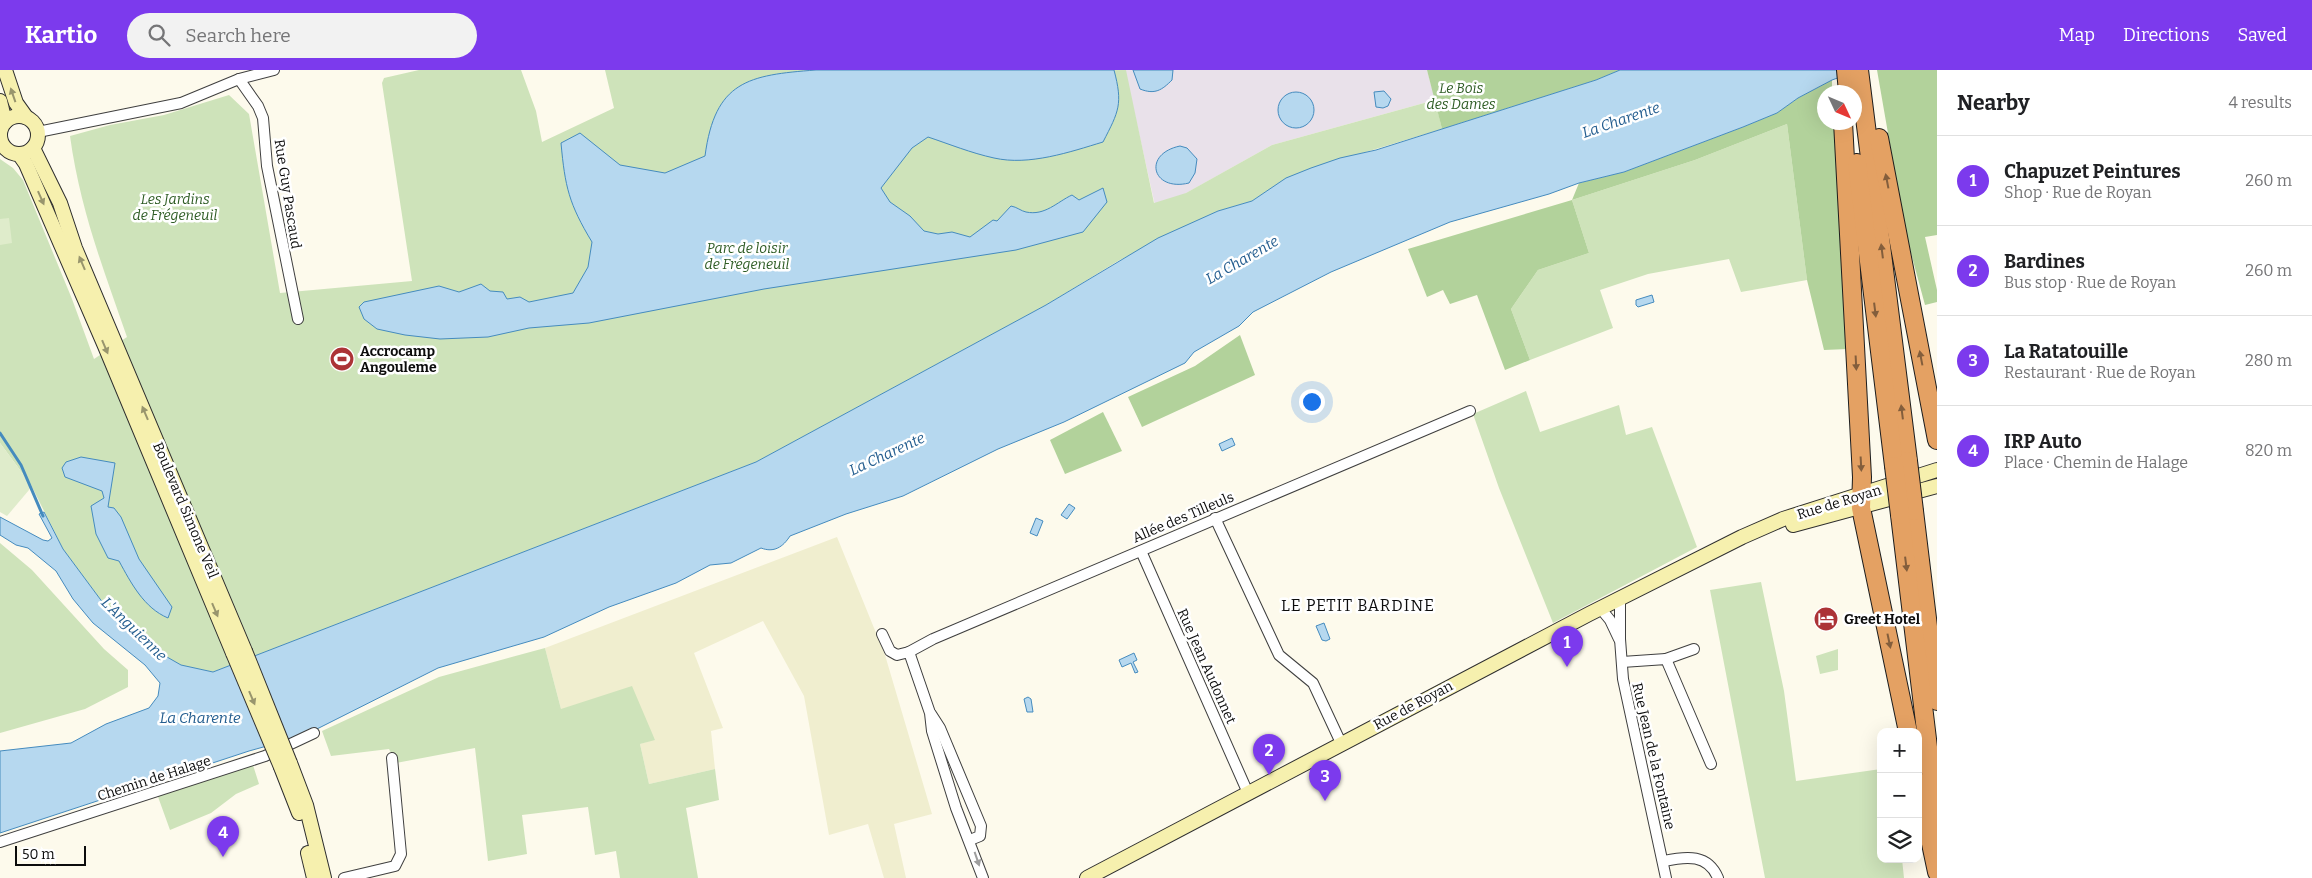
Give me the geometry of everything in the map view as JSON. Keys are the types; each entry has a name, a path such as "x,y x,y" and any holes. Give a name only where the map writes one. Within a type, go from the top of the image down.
{"highway":[{"path":"1838,70 1839,85"},
{"path":"1855,71 1858,85"},
{"path":"1862,102 1937,440"},
{"path":"1862,106 1907,513 1937,822"},
{"path":"1843,130 1861,501 1907,728"},
{"path":"1853,130 1901,463"},
{"path":"1907,513 1937,701"},
{"path":"1922,801 1937,872"}],"main road":[{"path":"0,101 5,122 1,131 1,141 8,151 19,154 32,148 36,144 38,132 32,121 26,117 16,103 5,70"},
{"path":"5,122 15,117 26,117"},
{"name":"Boulevard Simone Veil","path":"32,148 60,203 75,248 285,765 306,805 323,877"},
{"name":"Boulevard Simone Veil","path":"19,154 26,164 239,652"},
{"name":"Rue de Royan","path":"1087,878 1342,743 1742,537 1861,501 1937,470"},
{"name":"Rue de Royan","path":"1861,501 1937,486"}],"street":[{"path":"38,132 181,104 239,79 274,70"},
{"name":"Rue Guy Pascaud","path":"239,79 258,106 263,118 267,166 298,319"},
{"name":"Allée des Tilleuls","path":"909,652 933,639 1470,411"},
{"path":"1215,518 1279,655 1313,683 1342,743"},
{"name":"Rue Jean Audonnet","path":"1141,551 1248,793"},
{"name":"Rue Jean de la Fontaine","path":"1620,600 1620,640 1623,679 1664,861 1666,878"},
{"name":"Rue Jean de la Fontaine","path":"1601,609 1610,620 1620,640"},
{"path":"882,634 890,652 897,654 909,652 930,713 935,740 965,833 970,840 983,878"},
{"path":"1622,662 1666,659 1694,649"},
{"path":"1666,659 1711,764"},
{"path":"930,713 940,728 981,826 980,836 970,840"},
{"name":"Chemin de Halage","path":"0,842 265,756 314,733"},
{"path":"344,878 395,866 398,863 401,854 392,758"},
{"path":"1664,861 1703,860 1713,866 1718,878"}],"shaded area":[{"path":"1125,70 1427,70 1435,100 1272,145 1156,210"},
{"path":"837,537 885,655 932,814 894,824 906,878 884,878 868,824 829,835 804,696 763,621 694,653 723,728 711,731 715,769 649,784 640,744 655,739 561,709 545,648"}],"green space":[{"name":"Parc de loisir de Frégeneuil","path":"419,70 521,70 536,111 542,142 614,108 605,70 1126,70 1154,203 1186,193 1272,145 1435,100 1442,129 1356,155 1278,184 1252,201 1218,211 1118,261 1046,305 756,462 213,672 180,665 160,653 151,640 139,636 106,607 63,549 31,485 0,443 0,159 13,168 23,180 72,299 94,359 127,337 86,213 74,163 70,136 110,125 164,115 229,95 249,114 280,293 412,281 382,83 384,78"},
{"name":"Le Bois des Dames","path":"1427,70 1620,70 1596,80 1442,129"},
{"path":"1877,70 1937,70 1937,235 1925,237 1937,290 1937,302 1925,305 1905,231"},
{"path":"1832,80 1832,85 1823,85"},
{"path":"1817,88 1817,130 1834,130 1848,349 1824,350 1807,280 1787,124 1695,160 1572,200 1579,183 1624,172 1743,127 1777,113 1798,98"},
{"path":"1787,124 1807,280 1741,292 1729,259 1648,274 1600,290 1613,328 1530,360 1511,309 1538,270 1589,253 1572,200 1695,160"},
{"path":"1572,200 1589,253 1538,270 1511,309 1530,360 1505,370 1477,295 1450,304 1443,290 1427,297 1408,249"},
{"path":"9,218 12,243 0,245 0,219"},
{"path":"1240,335 1255,375 1142,427 1128,397 1195,366"},
{"path":"1526,391 1540,432 1619,405 1626,435 1652,427 1697,547 1553,623 1499,488 1473,414"},
{"path":"1103,412 1122,451 1065,474 1050,440"},
{"path":"0,443 31,485 7,516 0,512"},
{"path":"0,543 32,570 104,649 128,670 128,687 85,709 0,733"},
{"path":"1761,582 1784,691 1796,781 1877,770 1877,863 1902,863 1904,878 1765,878 1710,590"},
{"path":"545,648 561,709 632,686 655,740 640,744 649,784 715,769 719,800 686,808 698,878 620,878 616,851 595,855 588,807 522,815 527,854 488,861 475,748 396,763 389,749 331,756 322,731 439,677"},
{"path":"1838,649 1838,670 1820,674 1816,656"},
{"path":"252,762 259,784 236,794 211,813 170,830 157,794"}],"water":[{"path":"816,70 1114,70 1119,100 1118,107 1103,142 1049,157 1007,160 977,154 928,137 912,148 881,188 890,202 910,216 924,231 938,234 952,232 970,237 993,220 997,221 1011,206 1026,212 1039,212 1072,195 1079,200 1103,188 1107,202 1083,232 1016,250 764,289 589,323 529,328 488,337 440,339 405,335 377,329 364,319 359,307 364,302 439,286 459,292 481,284 490,291 503,292 507,299 520,297 529,302 573,293 588,267 592,242 578,217 569,195 561,143 580,133 620,165 665,173 705,156 710,131 717,112 727,97 739,87 771,75"},
{"path":"1133,70 1173,70 1172,80 1158,90 1145,91 1140,89"},
{"name":"La Charente","path":"1620,70 1860,70 1823,85 1817,85 1817,88 1798,98 1777,113 1743,127 1624,172 1579,183 1549,194 1450,222 1331,272 1253,312 1239,326 1194,352 1185,363 1064,422 998,449 903,496 846,514 790,536 778,548 770,550 761,548 731,563 710,565 676,583 609,607 544,637 438,668 303,736 249,751 0,833 0,751 71,743 106,724 149,708 158,696 160,683 145,665 93,623 73,599 56,571 28,548 16,545 0,535 0,517 48,541 52,538 39,514 44,512 63,549 106,607 138,636 151,640 160,653 181,665 213,672 756,462 1046,305 1158,238 1218,211 1252,201 1286,178 1340,158 1376,150 1596,80"},
{"path":"1384,91 1391,99 1388,106 1383,108 1376,107 1374,92"},
{"path":"1296,92 1303,93 1309,97 1313,103 1313,117 1309,123 1303,127 1296,128 1289,127 1283,123 1279,117 1278,110 1279,103 1283,97 1289,93"},
{"path":"1180,146 1187,148 1197,159 1195,173 1189,183 1176,184 1167,182 1156,171 1156,164 1160,156 1168,150"},
{"path":"1652,295 1654,302 1638,307 1636,305 1636,300"},
{"path":"1232,438 1235,445 1222,451 1219,444"},
{"path":"81,457 115,463 108,507 114,508 121,517 139,559 172,607 168,618 159,614 145,601 133,586 119,561 108,558 96,534 91,506 104,498 102,491 65,477 62,468 66,462"},
{"path":"1069,504 1075,508 1067,519 1061,515"},
{"path":"1036,518 1043,521 1037,536 1030,533"},
{"path":"1324,623 1330,639 1326,641 1322,640 1316,626"},
{"path":"1134,653 1137,660 1133,662 1138,672 1135,673 1131,663 1122,667 1119,660"},
{"path":"1028,697 1031,699 1033,712 1027,712 1024,699"}],"waterway":[{"name":"L'Anguienne","path":"0,433 21,465 43,516"}],"place":[{"name":"Accrocamp Angouleme","path":"342,359"},
{"name":"Greet Hotel","path":"1826,619"},
{"name":"Chapuzet Peintures","path":"1567,667"},
{"name":"Bardines","path":"1269,775"},
{"name":"La Ratatouille","path":"1325,801"},
{"name":"IRP Auto","path":"223,857"}],"district":[{"name":"LE PETIT BARDINE","path":"1358,605"}],"park label":[{"name":"Les Jardins de Frégeneuil","path":"175,208"}]}
